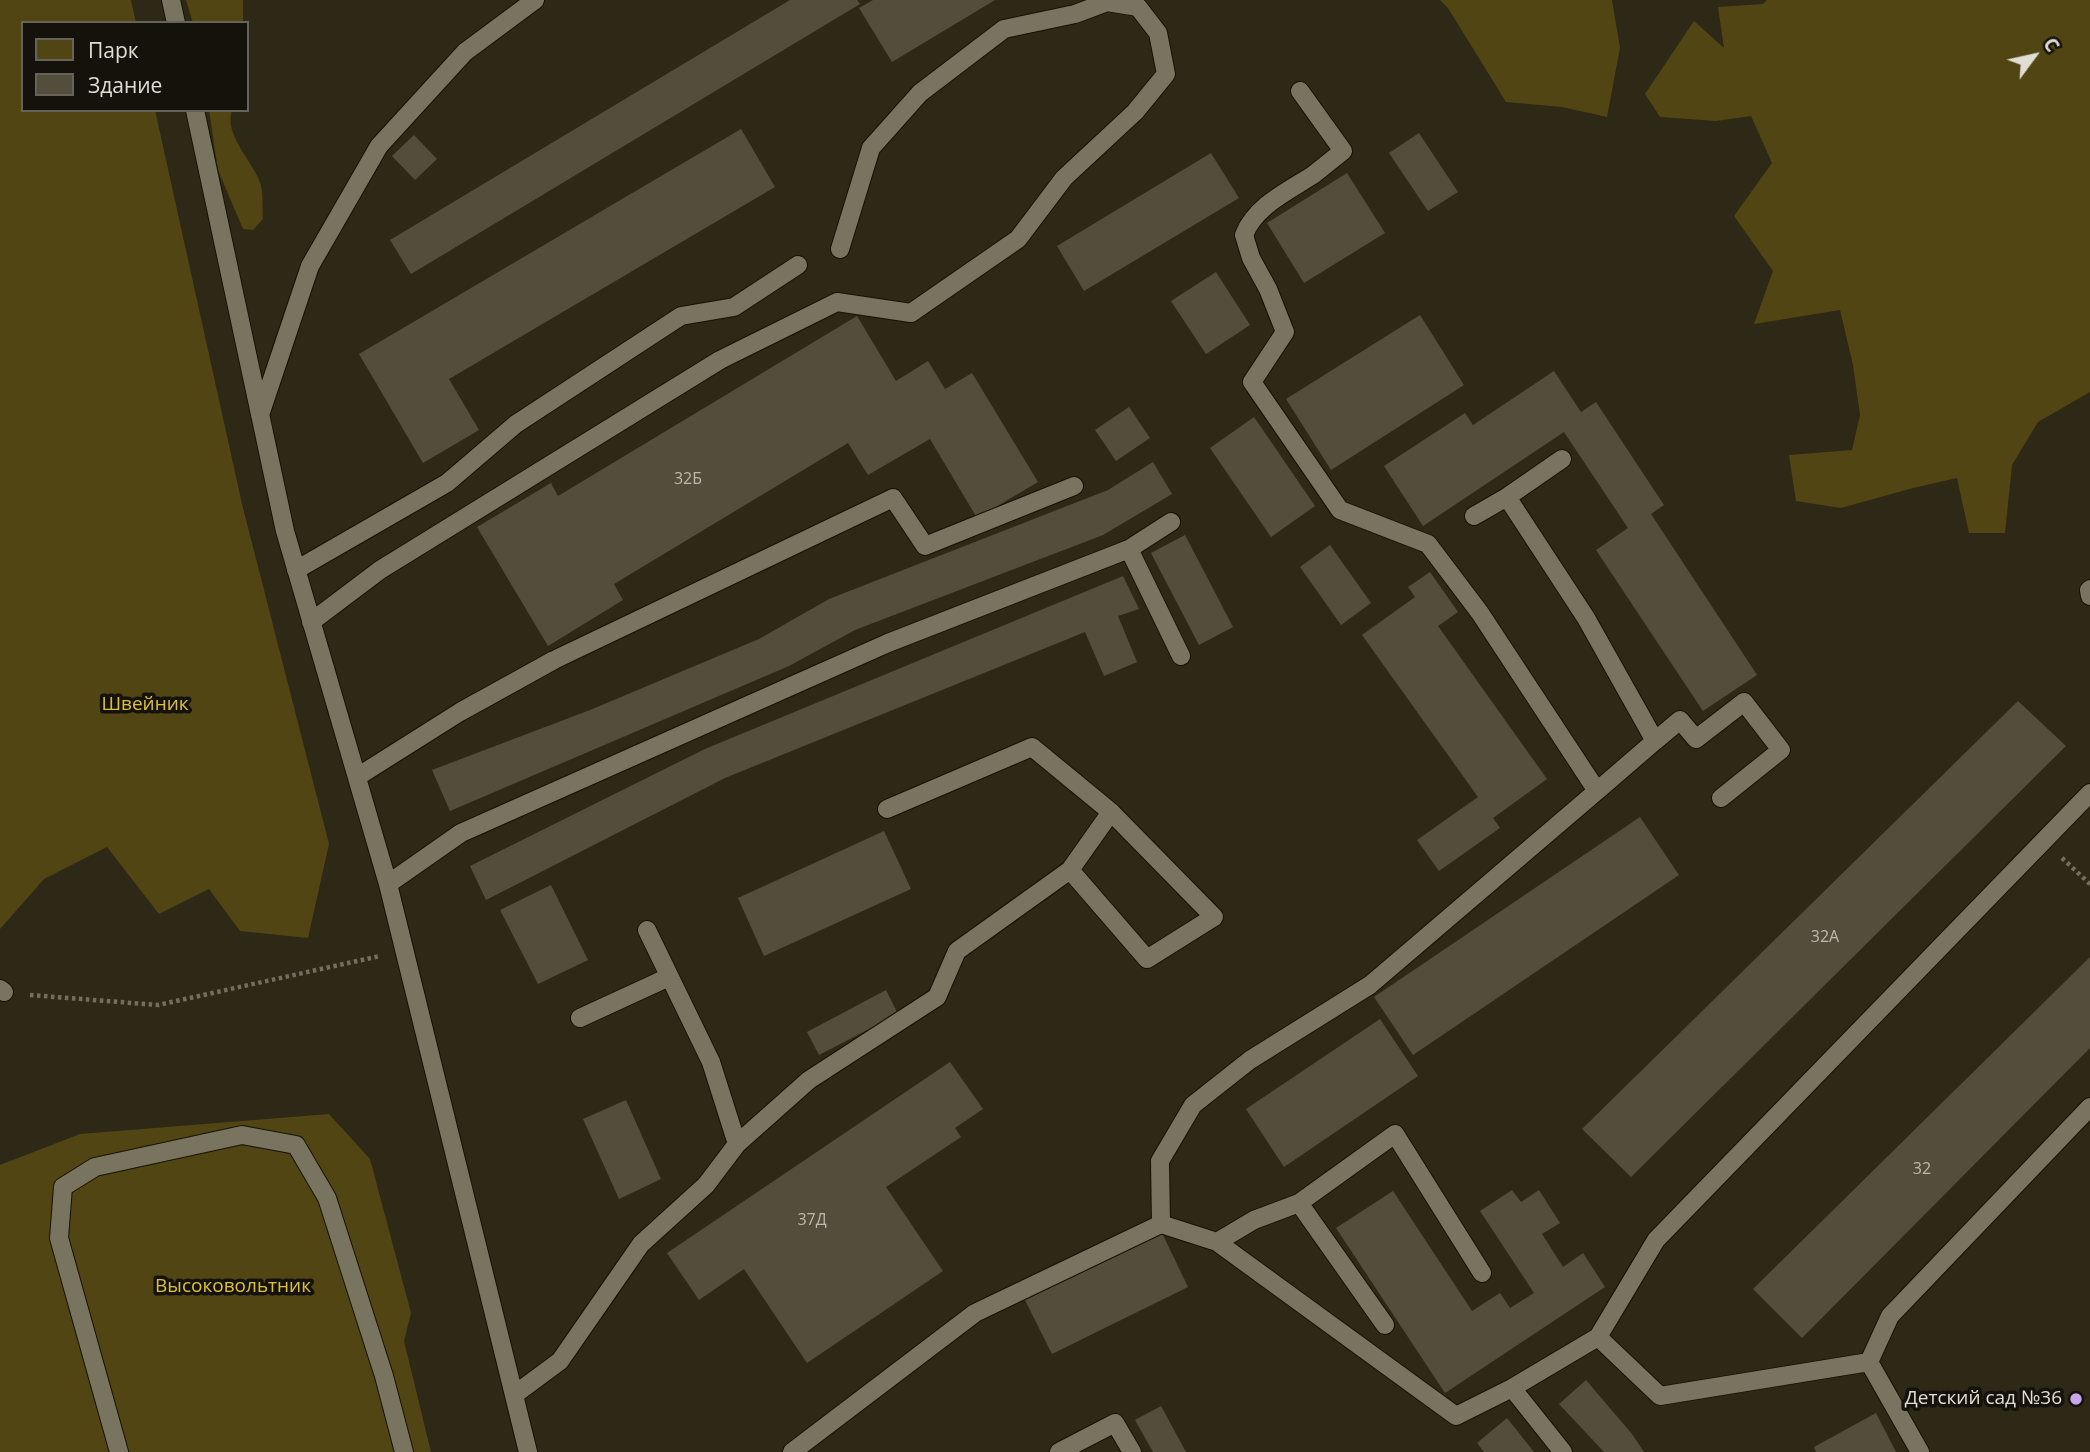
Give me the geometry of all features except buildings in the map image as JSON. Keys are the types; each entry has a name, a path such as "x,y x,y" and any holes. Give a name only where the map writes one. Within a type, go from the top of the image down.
{"lane":[{"path":"171,0 176,21"},
{"path":"260,415 310,266 380,146 465,52 534,0"},
{"path":"311,622 380,570 720,360 836,302 911,313 1018,239 1064,178 1135,112 1166,74 1158,33 1138,7 1107,2 1075,14 1004,29 920,93 871,148 840,249"},
{"path":"1300,91 1343,151 1272,201 1249,222 1244,235 1251,258 1268,289 1285,332 1252,382 1339,510 1428,544 1480,613 1597,791"},
{"path":"194,112 285,531 388,884 528,1452"},
{"path":"296,570 447,483 516,424 681,316 734,307 798,265"},
{"path":"1474,516 1562,459"},
{"path":"357,777 460,712 554,660 893,498 925,546 1074,486"},
{"path":"1507,497 1586,618 1655,741"},
{"path":"388,884 461,833 888,643 1129,549 1171,522"},
{"path":"1129,549 1181,656"},
{"path":"2090,589 2090,596"},
{"path":"1161,1224 1160,1161 1193,1105 1250,1060 1370,985 1680,720 1696,738 1744,702 1781,750 1721,798"},
{"path":"887,809 1032,747 1111,812 1214,917 1147,959 1070,870"},
{"path":"792,1452 975,1313 1161,1224 1217,1242 1456,1416 1512,1388 1598,1337 1656,1240 2090,793"},
{"path":"514,1395 560,1361 641,1244 706,1185 737,1144 809,1080 937,997 957,951 1070,870 1111,812"},
{"path":"647,930 710,1062 737,1144"},
{"path":"580,1018 669,977"},
{"path":"1869,1362 1891,1316 2090,1107"},
{"path":"1217,1242 1254,1220 1299,1203 1395,1134 1482,1273"},
{"path":"119,1452 59,1238 63,1187 94,1167 242,1135 296,1145 327,1198 384,1376 404,1452"},
{"path":"1299,1203 1385,1325"},
{"path":"1598,1337 1660,1396 1869,1362"},
{"path":"1869,1362 1920,1452"},
{"path":"1512,1388 1563,1452"},
{"path":"1059,1452 1115,1423 1132,1452"}],"path":[{"path":"2043,841 2090,884"},
{"path":"2,991 158,1005 405,951"}],"green space":[{"name":"Швейник","path":"0,0 131,0 136,21 21,21 21,112 155,112 242,504 329,844 308,938 240,931 209,889 159,914 107,847 44,879 0,929"},
{"path":"186,0 243,0 243,21 192,21"},
{"path":"1440,0 1612,0 1620,48 1607,117 1562,107 1506,102 1448,8"},
{"path":"1767,0 2090,0 2090,392 2038,422 2012,465 2005,533 1969,533 1957,478 1841,508 1796,501 1789,455 1852,450 1860,415 1853,365 1840,310 1754,324 1773,271 1734,216 1772,163 1751,116 1716,121 1660,117 1645,94 1694,21 1724,48 1718,7 1763,4"},
{"path":"209,112 232,112 235,138 261,184 263,219 253,230 243,229 218,170"},
{"name":"Высоковольтник","path":"329,1114 370,1159 411,1313 404,1341 431,1452 0,1452 0,1165 80,1134"}],"place":[{"name":"Детский сад №36","path":"2076,1399"}]}
